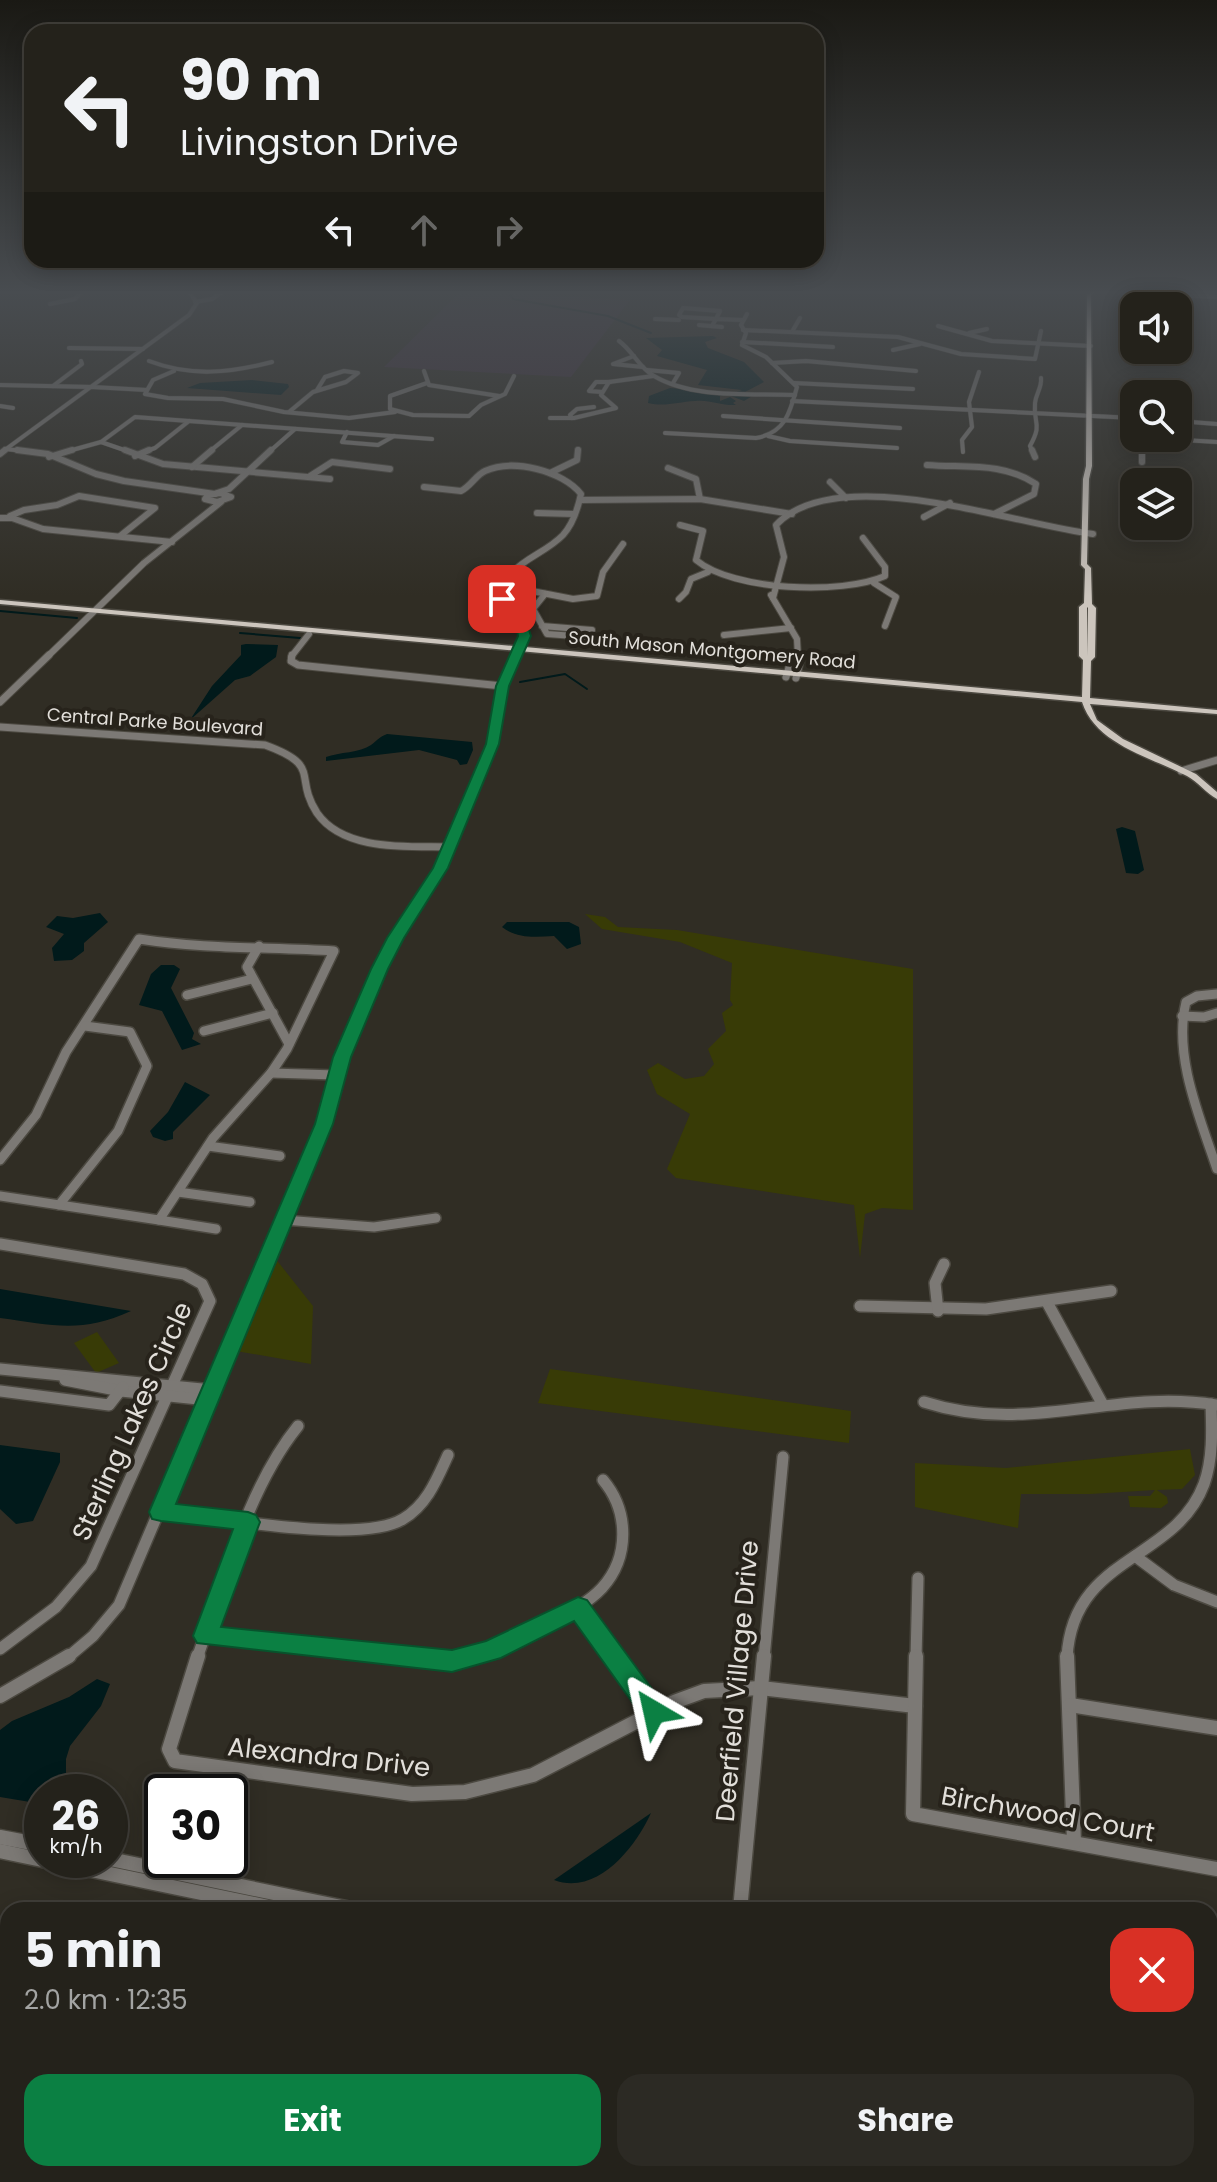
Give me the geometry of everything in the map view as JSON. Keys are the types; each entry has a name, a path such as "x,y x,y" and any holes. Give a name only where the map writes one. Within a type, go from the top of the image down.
{"main road":[{"path":"1090,392 1089,472 1086,479 1092,566 1088,568 1088,604 1092,608 1092,632 1091,657 1087,660 1086,702 1092,719 1109,735 1181,771 1217,799"},
{"name":"South Mason Montgomery Road","path":"0,604 518,651"},
{"name":"South Mason Montgomery Road","path":"96,611 309,634 1086,702"},
{"path":"1086,702 1217,714"},
{"path":"1086,702 1217,714"}],"street":[{"path":"3,451 84,392"},
{"path":"146,392 145,394 152,396 223,399 289,412 359,418 395,412 465,417 505,392"},
{"path":"289,412 315,392"},
{"path":"395,412 390,409 390,396 402,392"},
{"path":"479,392 503,396"},
{"path":"550,418 572,418 571,414 577,409 613,404 602,396 602,392"},
{"path":"747,392 903,408 970,408 1120,417"},
{"path":"768,436 777,432 796,392"},
{"path":"963,452 962,440 972,427 970,396 973,392"},
{"path":"1035,457 1030,446 1039,430 1036,399 1040,392"},
{"path":"0,406 13,408"},
{"path":"723,416 900,428"},
{"path":"51,457 101,442 135,417 432,439"},
{"path":"135,456 155,448 189,421"},
{"path":"1192,422 1217,424"},
{"path":"192,467 242,425"},
{"path":"185,530 212,496 229,492 295,429"},
{"path":"347,432 340,441 351,444 382,444 394,436"},
{"path":"665,433 743,438 768,436 897,448"},
{"path":"1192,441 1217,442"},
{"path":"101,442 163,464 330,479"},
{"path":"550,473 577,460 578,449"},
{"path":"3,451 51,457 122,482 195,491 221,502"},
{"path":"1142,452 1142,462"},
{"path":"310,476 332,462 390,469"},
{"path":"927,465 1006,471 1036,484 1034,494 994,514"},
{"path":"0,1696 64,1662 107,1624 119,1605 324,1124 335,1078 388,952 440,868 493,744 502,686 525,631 505,606 502,591 522,560 560,537 580,500 580,490 575,484 550,473 496,468 481,473 465,490 449,492 424,487"},
{"path":"668,468 695,478 700,499"},
{"path":"830,482 846,498"},
{"path":"0,702 96,611 105,607 129,585 152,563 151,560 221,502 230,499 229,492"},
{"path":"0,518 31,507 57,505 79,496 155,508 120,536"},
{"path":"791,675 792,658 797,656 799,646 773,598 784,553 778,530 790,515 813,505 846,498 897,496 950,503 1047,528 1089,532"},
{"path":"580,500 700,499 790,515"},
{"path":"924,517 950,503"},
{"path":"537,513 574,514"},
{"path":"10,516 35,528 172,542"},
{"path":"680,525 703,531 696,560 708,572 727,578 844,588 874,583 885,576 886,570 863,538"},
{"path":"492,591 566,598 594,597 605,570 623,544"},
{"path":"679,599 685,595 692,578 708,572"},
{"path":"874,583 896,597 885,626"},
{"path":"542,626 592,630 588,637 547,634 542,626 533,609 545,594"},
{"path":"724,635 791,628"},
{"path":"309,634 291,656 293,662 301,666 502,686"},
{"name":"Central Parke Boulevard","path":"0,727 265,745 288,754 304,767 316,809 333,827 374,841 450,847"},
{"path":"1181,771 1217,760"},
{"path":"0,1160 41,1105 66,1052 139,939 179,945 334,951 289,1044 271,1073 208,1146 159,1220"},
{"path":"259,946 247,967 289,1044"},
{"path":"187,995 252,979"},
{"path":"1217,994 1189,999 1182,1016 1184,1051 1217,1169"},
{"path":"204,1031 273,1013"},
{"path":"1182,1016 1204,1017 1217,1013"},
{"path":"59,1205 118,1131 147,1066 130,1032 85,1026"},
{"path":"271,1073 335,1078"},
{"path":"208,1146 280,1156"},
{"path":"178,1192 250,1202"},
{"path":"0,1196 216,1229"},
{"path":"284,1220 374,1227 436,1218"},
{"name":"Sterling Lakes Circle","path":"0,1244 178,1272 199,1281 208,1292 210,1301 91,1566 56,1607 0,1649"},
{"path":"938,1311 935,1283 944,1264"},
{"path":"860,1306 989,1311 1048,1304 1111,1291"},
{"path":"1048,1304 1103,1405"},
{"path":"0,1369 210,1395"},
{"path":"0,1391 109,1405 124,1386"},
{"path":"924,1402 946,1411 987,1418 1175,1399 1214,1405 1214,1458 1209,1481 1198,1500 1180,1522 1094,1588 1078,1608 1070,1632 1074,1842"},
{"name":"Alexandra Drive","path":"298,1426 271,1462 188,1682 169,1749 170,1756 182,1764 412,1794 465,1792 533,1775 654,1712 704,1691 761,1688 915,1706"},
{"path":"161,1512 355,1533 385,1527 412,1513 428,1499 448,1455"},
{"name":"Deerfield Village Drive","path":"741,1902 783,1457"},
{"path":"206,1636 452,1661 492,1650 578,1607 611,1579 621,1555 623,1518 603,1480"},
{"path":"1135,1556 1174,1585 1217,1602"},
{"name":"Birchwood Court","path":"918,1578 913,1814 1217,1869"},
{"path":"578,1607 654,1712"},
{"path":"1070,1705 1217,1728"},
{"path":"0,1837 24,1842"},
{"path":"0,1851 24,1856"},
{"path":"128,1863 317,1902"},
{"path":"128,1878 245,1902"}],"shaded area":[{"path":"585,914 605,917 618,927 677,930 913,969 913,1210 882,1208 865,1214 860,1258 854,1205 676,1178 667,1169 690,1114 657,1094 647,1070 658,1063 685,1079 704,1076 714,1064 708,1049 726,1031 722,1013 733,1005 730,1000 732,963 680,942 602,929"},
{"path":"275,1258 313,1306 311,1364 236,1351"},
{"path":"97,1332 119,1363 96,1373 74,1343"},
{"path":"550,1369 851,1411 849,1443 538,1403"},
{"path":"1190,1449 1195,1475 1182,1489 1157,1490 1167,1497 1168,1503 1161,1508 1130,1507 1128,1496 1150,1496 1155,1490 1021,1494 1018,1528 915,1507 915,1463 1006,1468"}],"water":[{"path":"238,392 284,392 281,395"},
{"path":"660,392 754,395 744,401 731,396 720,396 720,401 730,397 736,405 700,401 648,403 649,396"},
{"path":"241,645 278,645 276,657 250,676 235,680 190,720 212,686 241,655"},
{"path":"387,734 472,742 473,750 467,764 460,765 457,760 419,750 326,761 326,757 366,748"},
{"path":"1122,827 1135,831 1144,870 1138,874 1126,873 1116,829"},
{"path":"100,913 108,922 84,943 84,951 72,960 54,961 52,948 64,934 46,927 57,916 73,918"},
{"path":"507,922 569,922 579,927 581,944 567,949 554,936 514,934 502,927"},
{"path":"161,965 174,965 180,969 171,988 194,1033 192,1039 201,1044 182,1050 162,1011 139,1005 151,974"},
{"path":"185,1082 210,1095 173,1132 173,1139 165,1141 153,1137 150,1131 168,1112"},
{"path":"0,1289 131,1311 97,1323 66,1326 0,1318"},
{"path":"0,1445 60,1453 60,1462 33,1521 16,1524 0,1509"},
{"path":"97,1679 110,1684 101,1706 70,1746 66,1774 24,1774 24,1801 0,1797 0,1730 12,1721 69,1697"},
{"path":"651,1813 625,1854 613,1866 585,1881 570,1883 554,1880"}],"waterway":[{"path":"0,611 77,618"},
{"path":"240,633 300,638"},
{"path":"520,682 565,674 587,689"}],"route":[{"path":"502,599 525,631 502,686 493,744 440,868 379,969 342,1057 324,1124 161,1512 248,1522 206,1636 452,1661 492,1650 578,1607 654,1712"}]}
